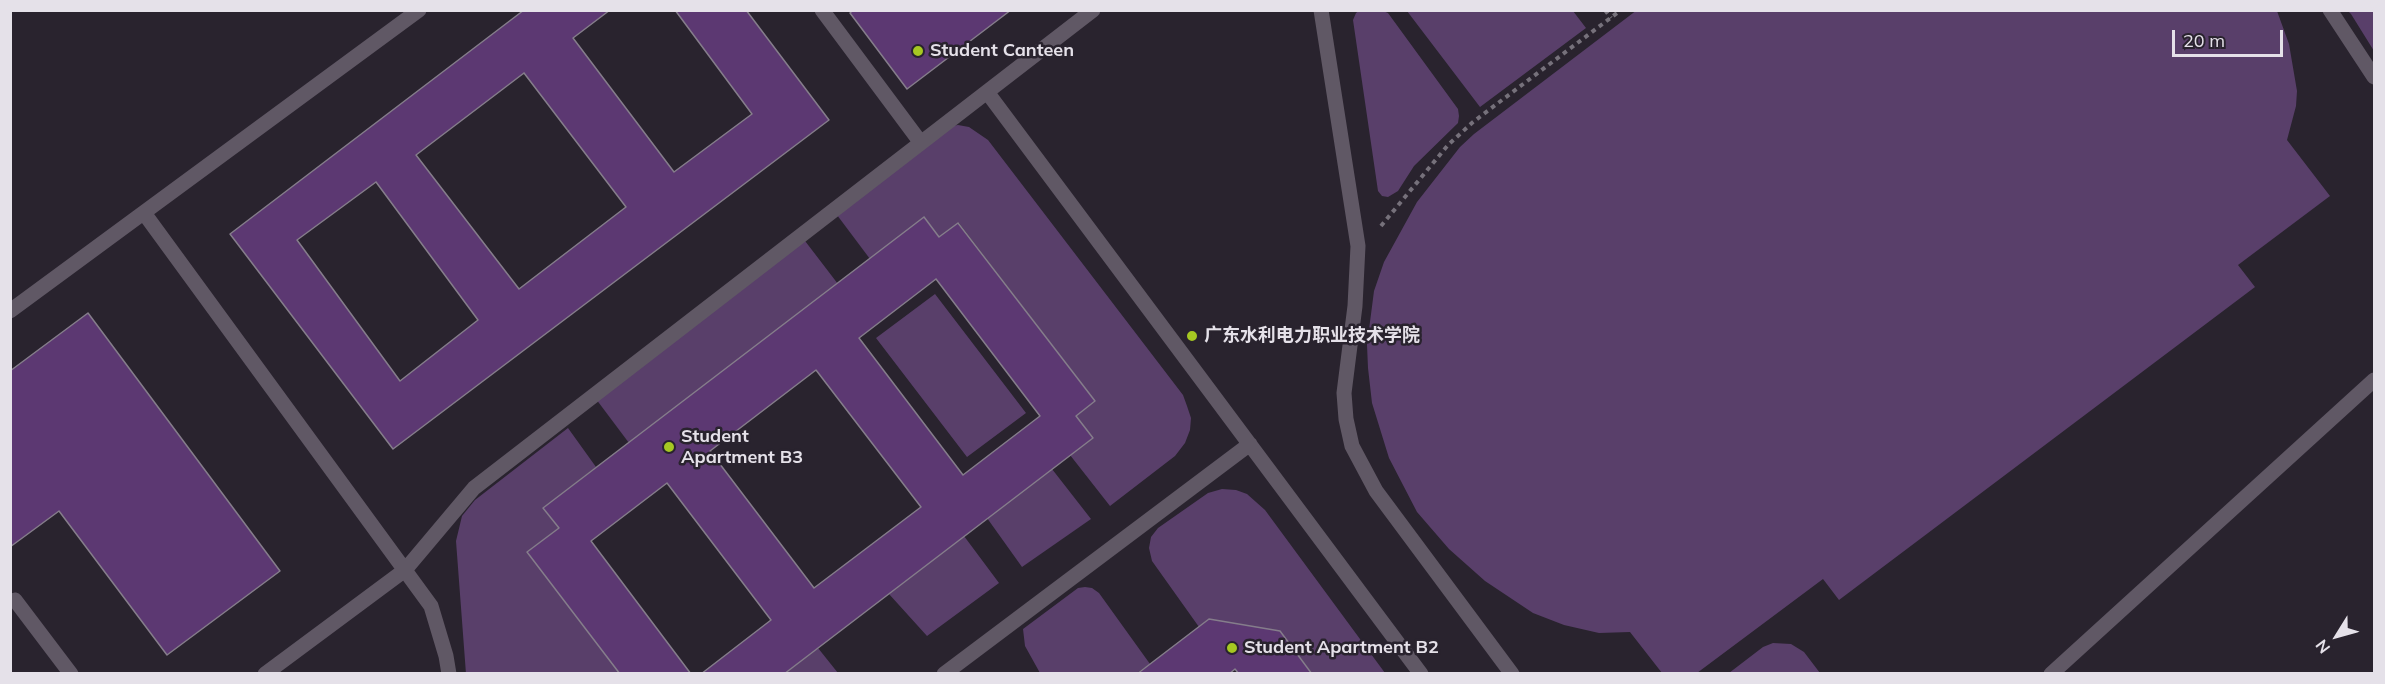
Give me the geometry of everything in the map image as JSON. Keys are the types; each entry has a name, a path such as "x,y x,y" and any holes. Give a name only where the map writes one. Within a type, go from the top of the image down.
{"lane":[{"path":"10,311 419,10"},
{"path":"822,10 921,143"},
{"path":"265,674 405,570 474,488 1093,10"},
{"path":"1321,10 1358,246 1355,306 1344,393 1346,419 1352,446 1376,491 1512,674"},
{"path":"2330,10 2374,77"},
{"path":"987,92 1421,674"},
{"path":"144,213 431,606 449,674"},
{"path":"2051,674 2374,380"},
{"path":"944,674 1250,444"},
{"path":"15,600 71,674"}],"path":[{"path":"1605,10 1611,18"},
{"path":"1358,246 1365,236 1384,224 1448,145 1473,122 1621,10"}],"shaded area":[{"path":"1360,10 1388,13 1458,109 1458,123 1414,166 1398,191 1388,197 1382,196 1378,191 1353,20"},
{"path":"1637,10 2277,11 2289,44 2297,91 2296,106 2287,140 2330,196 2238,265 2255,287 1839,600 1823,579 1697,673 1662,673 1630,632 1599,633 1564,625 1533,613 1485,581 1449,549 1417,512 1389,458 1372,403 1367,345 1374,291 1384,262 1417,202 1460,147"},
{"path":"1407,11 1573,11 1586,28 1480,107"},
{"path":"2348,11 2374,11 2374,51 2351,14"},
{"path":"958,125 969,127 988,140 1183,395 1191,418 1190,430 1185,443 1175,456 1110,506 1070,455 1093,438 1076,416 1095,401 959,223 939,237 870,259 834,211 947,127"},
{"path":"802,237 838,284 629,443 593,395"},
{"path":"935,294 1026,413 967,457 876,338"},
{"path":"568,428 596,467 543,508 559,528 527,552 620,673 466,674 456,541 462,516 475,500"},
{"path":"1052,469 1091,519 1022,567 987,518"},
{"path":"1222,489 1247,494 1265,510 1385,673 1312,673 1280,631 1199,627 1152,561 1149,548 1151,537 1158,528 1208,493"},
{"path":"964,536 999,583 927,636 889,594"},
{"path":"1078,588 1092,588 1099,593 1150,664 1137,673 1040,673 1025,646 1023,629"},
{"path":"1773,643 1791,644 1804,652 1820,673 1729,673 1763,647"},
{"path":"818,648 838,673 784,674"}],"building":[{"path":"524,10 610,10 573,38 674,172 752,114 675,10 746,10 829,120 393,449 230,234","holes":["524,73 626,207 519,289 416,155","376,182 478,320 400,381 297,240"]},
{"name":"Student Canteen","path":"853,10 1011,10 907,89 850,13"},
{"name":"Student Apartment B3","path":"924,217 939,237 958,223 1095,401 1076,416 1093,438 784,674 701,674 771,620 667,483 591,541 691,674 620,674 527,552 559,528 543,508","holes":["936,279 1040,416 963,475 859,338","816,370 921,507 814,588 710,451"]},
{"path":"88,313 280,571 167,655 59,511 10,547 10,371"},
{"name":"Student Apartment B2","path":"1209,619 1280,631 1312,674 1239,674 1235,669 1229,674 1137,674"}],"place":[{"name":"Student Canteen","path":"918,51"},
{"name":"广东水利电力职业技术学院","path":"1192,336"},
{"name":"Student Apartment B3","path":"669,447"},
{"name":"Student Apartment B2","path":"1232,648"}]}
